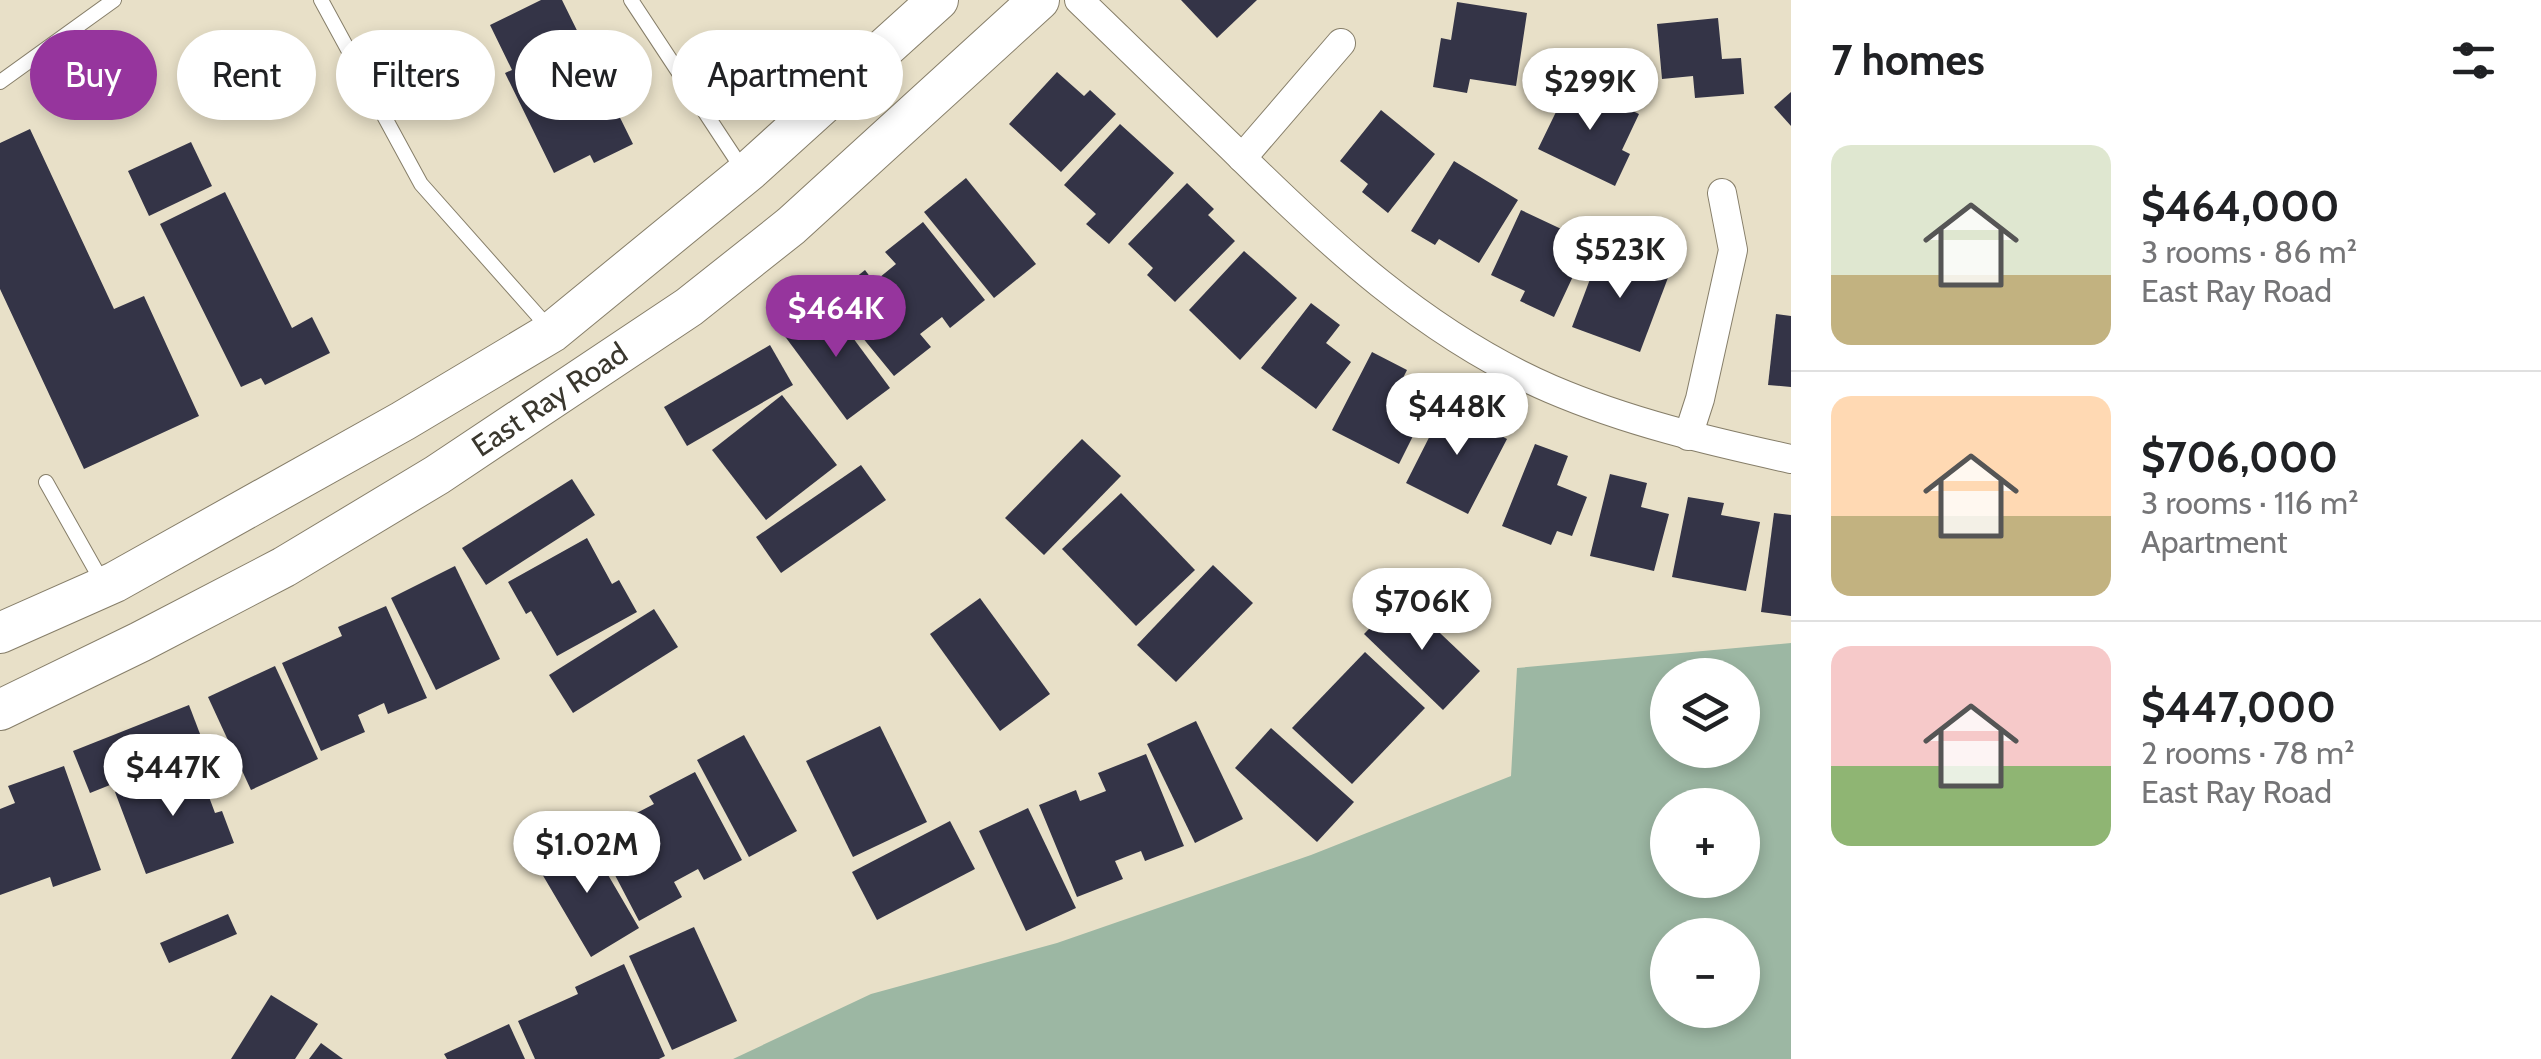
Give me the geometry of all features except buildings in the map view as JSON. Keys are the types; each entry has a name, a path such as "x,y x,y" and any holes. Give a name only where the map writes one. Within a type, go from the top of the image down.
{"main road":[{"name":"East Ray Road","path":"0,632 104,586 403,421 552,332 745,173 938,0"},
{"name":"East Ray Road","path":"0,710 284,567 437,475 689,307 791,226 1040,0"}],"street":[{"path":"1079,0 1323,236 1415,312 1550,388 1688,436 1791,459"},
{"path":"1242,158 1341,43"},
{"path":"1688,436 1733,250 1722,193"}],"lane":[{"path":"0,82 114,0"},
{"path":"321,0 421,184 552,332"},
{"path":"631,0 745,173"},
{"path":"46,482 104,586"}],"green space":[{"path":"1791,643 1791,1059 733,1059 871,994 1057,943 1311,855 1511,776 1517,668"}]}
